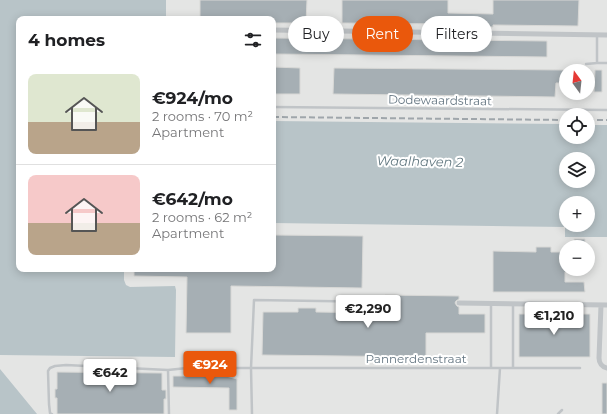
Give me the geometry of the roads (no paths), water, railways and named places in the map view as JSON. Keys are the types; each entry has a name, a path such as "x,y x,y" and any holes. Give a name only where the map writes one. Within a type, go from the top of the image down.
{"street":[{"path":"276,30 607,35"},
{"path":"459,303 607,305"},
{"path":"601,305 599,361 607,368"}],"lane":[{"path":"597,35 597,63"},
{"path":"586,64 607,63"},
{"name":"Dodewaardstraat","path":"276,107 607,110"},
{"path":"252,414 251,368 254,300 385,302"},
{"path":"491,304 491,368"},
{"path":"512,368 513,304"},
{"name":"Pannerdenstraat","path":"52,414 50,412 49,404 48,371 50,368 55,366 66,365 168,370 187,368 580,368"},
{"path":"497,414 500,368"},
{"path":"168,370 169,414"},
{"path":"558,414 562,410"}],"water":[{"path":"0,0 166,0 166,16 16,16 16,272 124,272 124,280 126,285 130,287 175,286 175,357 0,355"},
{"name":"Waalhaven 2","path":"276,121 559,124 559,144 595,144 595,125 607,125 607,237 565,237 565,232 595,232 595,196 559,196 559,227 276,223"},
{"path":"0,369 37,414 0,414"}],"railway":[{"path":"276,117 559,120"},
{"path":"595,120 607,120"}]}
